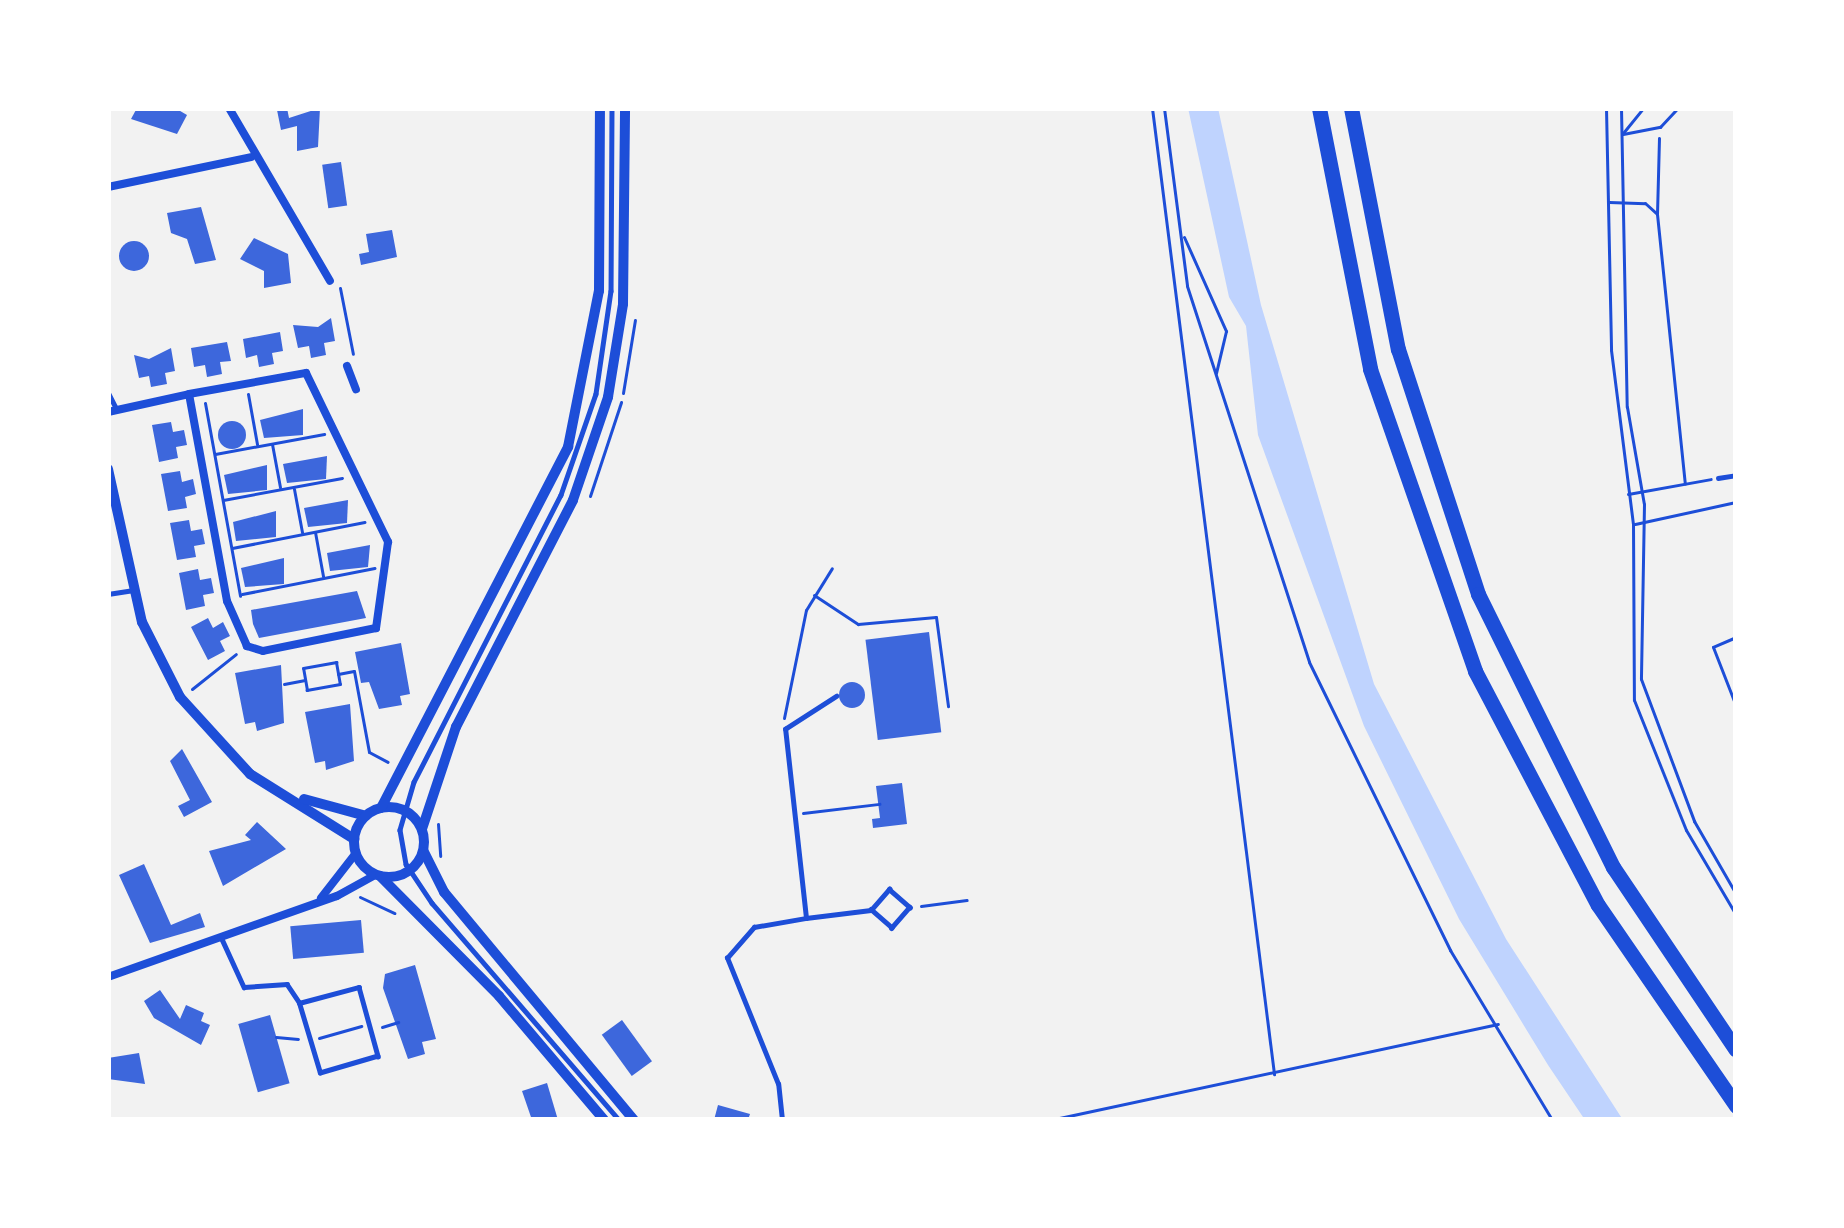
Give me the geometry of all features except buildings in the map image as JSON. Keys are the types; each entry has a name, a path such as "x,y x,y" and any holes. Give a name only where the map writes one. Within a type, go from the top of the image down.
{"highway":[{"path":"1318,108 1370,369 1475,671 1598,904 1736,1106"},
{"path":"1351,108 1398,349 1478,594 1594,833 1736,1050"}],"street":[{"path":"230,108 251,157 330,280"},
{"path":"381,808 568,447 599,291 600,108"},
{"path":"625,108 623,304 608,398 573,500 456,728 422,829 424,852 444,892 634,1120"},
{"path":"108,188 251,157"},
{"path":"349,362 356,389"},
{"path":"112,411 189,394 306,374 388,542 376,628 262,651 248,646 226,601 189,394"},
{"path":"108,469 113,521 133,590 152,647 187,707 238,763 355,846 377,876 499,996 604,1120"},
{"path":"289,796 366,816"},
{"path":"320,899 355,846 366,816 381,808 404,810 422,829"},
{"path":"108,977 377,876 410,872 424,852"}],"lane":[{"path":"612,108 609,320 580,449 404,810 401,842 410,872 619,1120"},
{"path":"108,392 112,411"},
{"path":"1718,478 1736,475"},
{"path":"108,594 133,590"},
{"path":"806,918 784,729 836,696"},
{"path":"782,1120 778,1084 727,958 754,927 871,910 889,890 910,907 892,928 871,910"},
{"path":"220,934 244,987 287,984 299,1003 320,1073 378,1056 359,987 299,1003"}],"path":[{"path":"1152,108 1274,1074"},
{"path":"1164,108 1183,236 1181,260 1309,662 1450,950 1499,1024 1552,1120"},
{"path":"1606,108 1617,438 1634,524 1634,700 1686,830 1736,915"},
{"path":"1621,108 1627,407 1643,491 1644,696 1694,821 1736,894"},
{"path":"1621,134 1643,108"},
{"path":"1621,134 1660,127 1678,108"},
{"path":"1659,138 1658,214 1685,484"},
{"path":"1606,201 1645,203 1658,214"},
{"path":"1183,236 1226,331 1216,373"},
{"path":"1174,256 1181,260"},
{"path":"330,280 344,295 349,362"},
{"path":"200,392 240,596"},
{"path":"248,394 257,446"},
{"path":"213,454 334,432"},
{"path":"272,443 281,489"},
{"path":"223,500 356,476"},
{"path":"1628,494 1718,478"},
{"path":"293,487 302,534"},
{"path":"1634,524 1736,502"},
{"path":"231,548 377,520"},
{"path":"315,532 324,578"},
{"path":"226,601 388,568"},
{"path":"784,729 790,668 814,595 832,568"},
{"path":"814,595 858,624 936,617 948,706"},
{"path":"1736,638 1713,646 1736,706"},
{"path":"194,687 248,646"},
{"path":"336,662 338,674 340,684 307,690 303,668 336,662"},
{"path":"338,674 356,671 369,752 390,764 394,756"},
{"path":"284,684 305,680"},
{"path":"354,723 363,721"},
{"path":"796,815 879,804"},
{"path":"353,894 413,920"},
{"path":"910,907 967,900"},
{"path":"276,1037 310,1038 398,1022"},
{"path":"1050,1120 1499,1024"}],"water":[{"path":"1188,108 1218,108 1261,305 1374,684 1506,939 1623,1120 1585,1120 1548,1065 1459,919 1364,726 1258,435 1246,326 1229,297"}]}
